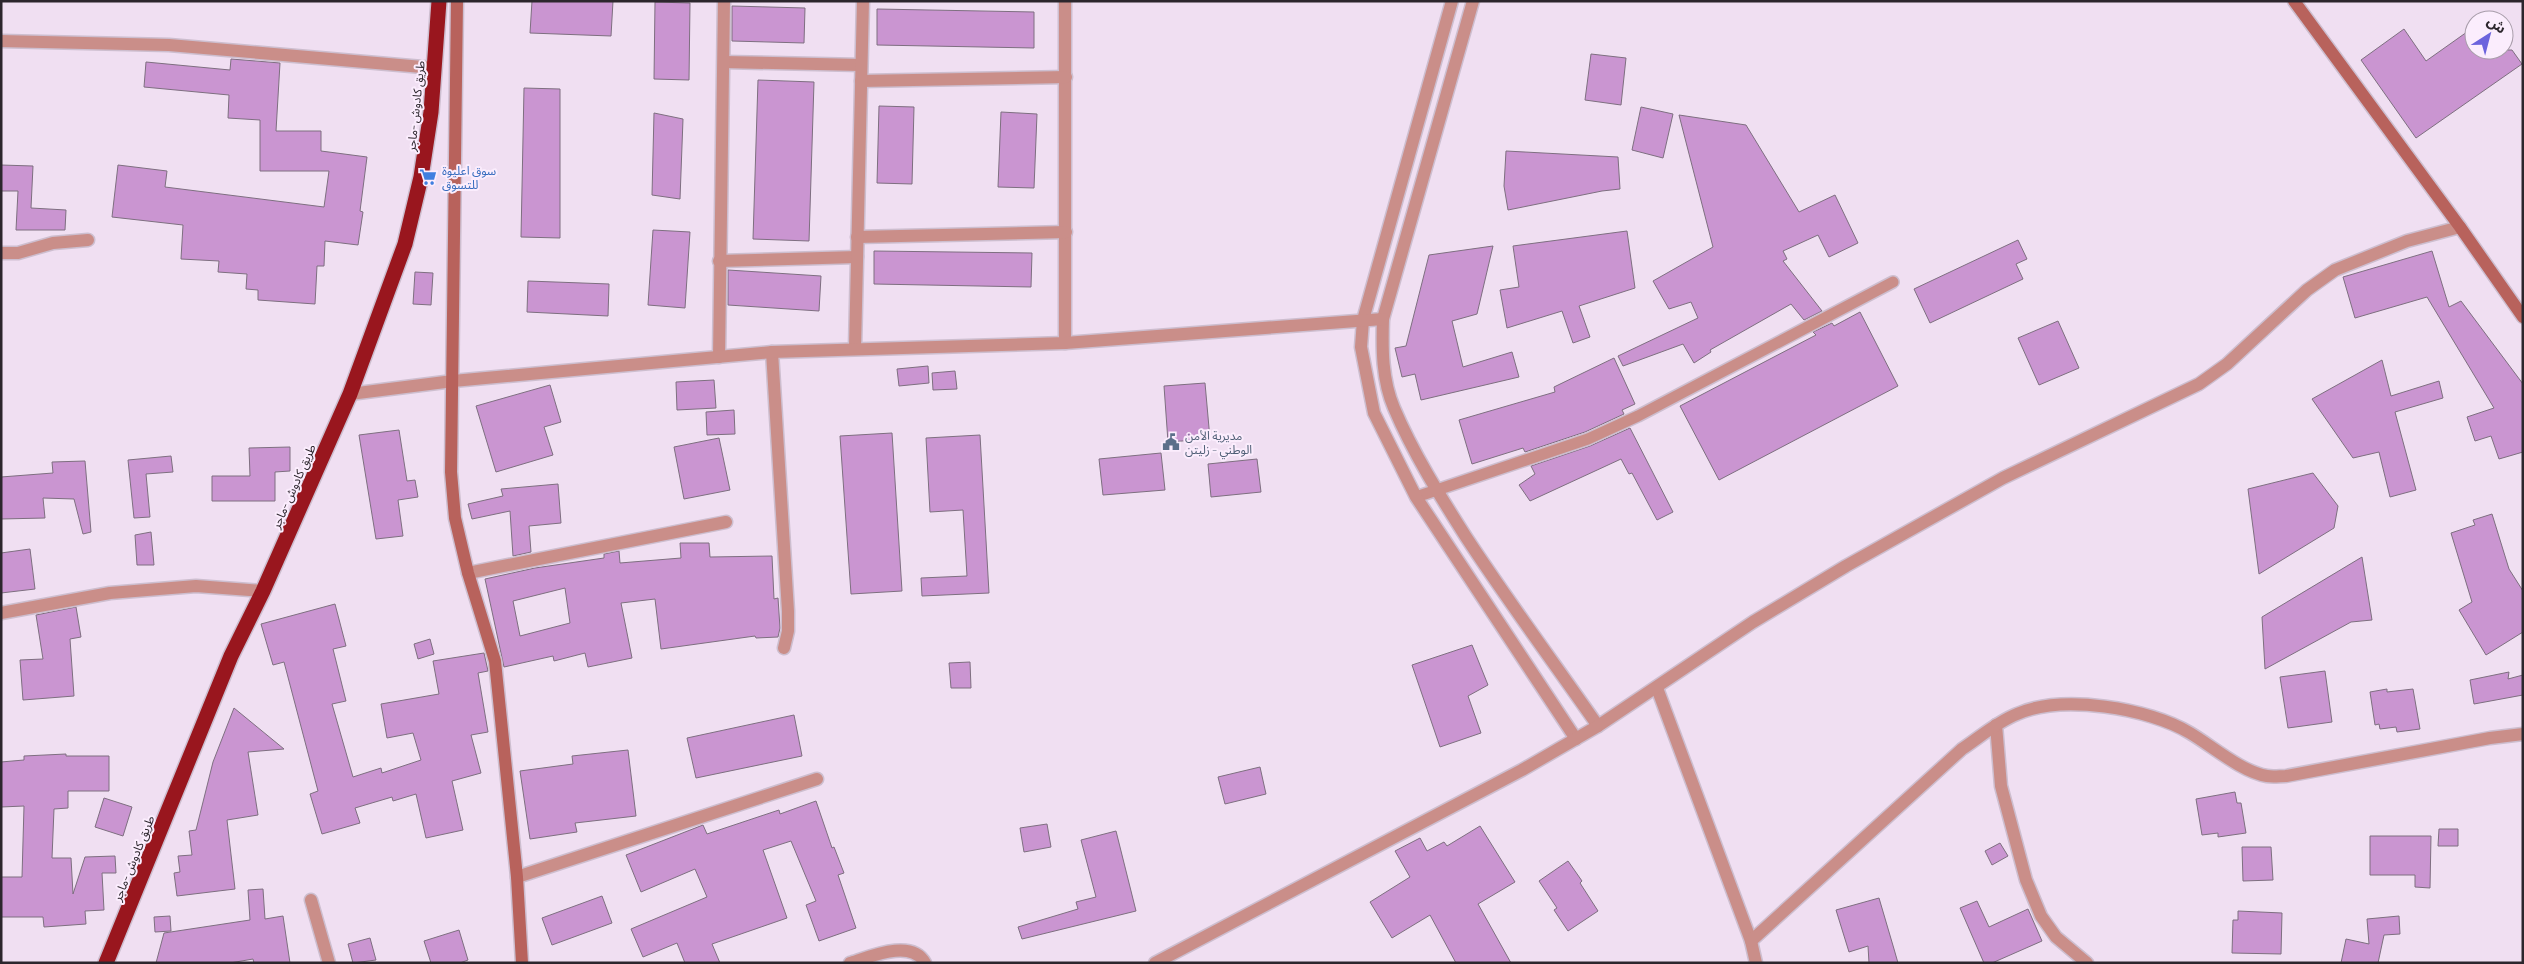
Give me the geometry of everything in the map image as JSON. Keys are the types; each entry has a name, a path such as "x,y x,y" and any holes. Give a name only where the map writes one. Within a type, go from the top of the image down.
{"highway":[{"name":"طريق كادوش -ماجر","path":"106,963 231,656 263,591 350,394 405,244 422,177 431,112 439,1"}],"street":[{"path":"457,1 453,490 455,518 468,573 495,661 517,877 522,963"},
{"path":"719,356 724,1"},
{"path":"855,348 862,1"},
{"path":"1065,1 1065,343"},
{"path":"1473,1 1383,319 1382,351 1393,407 1436,491 1486,568 1598,726"},
{"path":"2294,1 2460,227 2523,317"},
{"path":"1449,2 1363,320 1361,347 1374,413 1416,497 1576,739"},
{"path":"1,41 169,45 434,68"},
{"path":"724,62 861,65"},
{"path":"861,81 1066,78"},
{"path":"1155,963 1522,770 1598,726 1753,622 1846,566 2003,478 2199,384 2227,364 2307,290 2335,270 2407,241 2460,227"},
{"path":"857,238 1066,232"},
{"path":"1,253 18,253 53,243 88,240"},
{"path":"720,261 857,257"},
{"path":"350,394 453,381 772,352 1065,343 1383,319"},
{"path":"772,352 788,611 788,631 784,648"},
{"path":"468,573 726,522"},
{"path":"1,613 110,593 196,586 263,591"},
{"path":"1657,688 1751,941 1756,963"},
{"path":"1751,941 1962,749 1996,725 2017,714 2043,705 2088,704 2162,720 2188,732 2251,771 2267,776 2286,776 2490,738 2523,734"},
{"path":"1996,725 2001,786 2026,880 2041,916 2056,937 2088,963"},
{"path":"517,877 817,779"},
{"path":"311,900 328,963"},
{"path":"850,963 889,950 910,951 923,959 925,963"}],"lane":[{"path":"1416,497 1588,438 1638,416 1893,282"}],"building":[{"path":"532,1 613,1 611,36 530,33"},
{"path":"655,2 690,3 689,80 654,79"},
{"path":"732,6 805,8 804,43 732,41"},
{"path":"877,9 1034,12 1034,48 877,45"},
{"path":"2404,29 2426,61 2464,34 2464,60 2514,60 2514,53 2522,64 2416,138 2361,60"},
{"path":"1591,54 1626,58 1621,105 1585,100"},
{"path":"231,59 280,63 276,131 321,131 321,151 367,157 360,211 363,212 358,245 325,241 324,266 317,266 315,304 258,300 258,290 246,289 247,274 218,272 219,261 181,259 183,225 112,217 118,165 167,171 165,187 324,207 329,171 260,171 260,120 228,118 229,95 144,87 146,62 230,70"},
{"path":"758,80 814,82 809,241 753,239"},
{"path":"524,88 560,89 560,238 521,237"},
{"path":"879,106 914,107 912,184 877,183"},
{"path":"1641,107 1673,114 1663,158 1632,150"},
{"path":"1001,112 1037,114 1034,188 998,187"},
{"path":"654,113 683,119 680,199 652,195"},
{"path":"1679,115 1746,125 1799,212 1835,195 1858,243 1829,257 1818,235 1783,251 1787,259 1783,261 1822,311 1804,320 1791,304 1710,350 1711,352 1694,363 1683,344 1623,366 1618,356 1698,318 1691,302 1669,309 1653,281 1713,247"},
{"path":"1506,151 1618,157 1620,189 1508,210 1504,186"},
{"path":"1,165 33,166 31,208 66,210 65,230 16,230 18,191 1,191"},
{"path":"653,230 690,232 685,308 648,305"},
{"path":"1627,231 1635,288 1579,306 1590,337 1573,343 1562,311 1507,328 1500,290 1519,287 1513,246"},
{"path":"2018,240 2027,259 2016,264 2023,279 1930,323 1914,289"},
{"path":"1493,246 1477,314 1452,321 1463,367 1512,352 1519,377 1421,400 1415,374 1402,377 1395,348 1406,346 1429,255"},
{"path":"874,251 1032,253 1031,287 874,284"},
{"path":"2432,251 2449,307 2461,301 2523,384 2523,452 2499,459 2491,436 2475,441 2467,417 2494,408 2427,297 2355,318 2343,277"},
{"path":"728,270 821,276 819,311 728,305"},
{"path":"415,272 433,273 431,305 413,304"},
{"path":"528,281 609,284 608,316 527,312"},
{"path":"1860,312 1898,386 1719,480 1680,406 1816,335 1813,332 1832,323 1834,326"},
{"path":"2058,321 2079,368 2039,385 2018,338"},
{"path":"1614,358 1635,404 1622,410 1624,414 1585,432 1525,452 1523,448 1472,464 1459,420 1555,392 1554,387"},
{"path":"2382,360 2391,396 2439,381 2443,398 2395,412 2416,490 2390,497 2379,452 2353,458 2312,399"},
{"path":"928,366 929,383 899,386 897,369"},
{"path":"955,371 957,389 933,390 932,373"},
{"path":"714,380 716,408 677,410 676,382"},
{"path":"1205,383 1210,439 1168,442 1164,386"},
{"path":"550,385 561,422 544,427 553,455 496,472 476,406"},
{"path":"734,410 735,434 707,435 706,412"},
{"path":"1630,428 1673,512 1657,520 1632,473 1629,474 1621,459 1530,501 1519,485 1535,474 1531,466 1590,446"},
{"path":"399,430 407,481 415,480 418,497 398,500 403,536 376,539 359,435"},
{"path":"892,433 902,591 851,594 840,436"},
{"path":"980,435 989,593 922,596 921,578 967,576 963,510 930,512 926,438"},
{"path":"719,438 730,490 684,499 674,447"},
{"path":"290,447 290,471 275,472 275,501 212,501 212,476 250,476 249,448"},
{"path":"1161,453 1165,490 1103,495 1099,459"},
{"path":"171,456 173,472 146,474 150,517 134,518 128,460"},
{"path":"1257,459 1261,492 1211,497 1208,464"},
{"path":"85,461 91,532 83,534 74,499 43,498 45,518 1,519 1,477 53,473 52,462"},
{"path":"2313,473 2338,506 2334,528 2259,574 2248,489"},
{"path":"558,484 561,523 529,526 531,552 513,556 510,511 472,519 468,504 503,496 501,489"},
{"path":"2492,514 2509,569 2523,591 2523,632 2486,655 2459,610 2472,602 2451,533 2475,525 2473,520"},
{"path":"151,532 154,565 137,565 135,535"},
{"path":"680,543 709,543 710,557 772,556 774,599 778,598 780,628 778,637 756,638 755,636 661,649 655,599 621,603 632,658 588,667 585,653 554,661 553,656 504,667 485,579 535,568 604,558 604,554 619,551 620,563 681,558","holes":["565,588 570,623 520,636 513,601"]},
{"path":"30,549 35,589 1,593 1,553"},
{"path":"2362,557 2372,620 2351,622 2265,669 2262,617"},
{"path":"335,604 346,646 333,649 346,701 332,704 353,777 381,768 382,773 421,760 413,733 387,738 381,704 439,694 433,661 484,653 488,671 478,673 488,732 471,735 481,773 452,781 463,830 426,838 416,794 393,801 392,797 355,808 360,823 322,834 310,794 318,791 284,662 273,665 261,624"},
{"path":"76,607 81,637 70,639 74,696 23,700 20,660 43,659 36,615"},
{"path":"430,639 434,654 418,659 414,644"},
{"path":"1472,645 1488,685 1468,696 1481,733 1440,747 1412,665"},
{"path":"970,662 971,688 951,688 949,663"},
{"path":"2325,671 2332,722 2288,728 2280,677"},
{"path":"2509,672 2508,679 2523,675 2523,695 2474,704 2470,680"},
{"path":"2387,689 2387,692 2413,689 2420,729 2397,732 2396,727 2380,729 2379,724 2375,725 2370,692"},
{"path":"234,708 284,749 248,752 258,815 227,820 235,889 177,896 174,873 180,872 178,856 192,855 189,831 196,830 213,762"},
{"path":"794,715 802,756 696,778 687,738"},
{"path":"628,750 636,816 575,823 577,832 530,839 520,771 573,764 572,756"},
{"path":"66,754 66,756 109,756 109,791 68,791 68,808 54,809 52,858 71,858 73,894 85,857 115,856 116,873 102,873 104,910 85,911 86,924 44,927 43,917 1,917 1,877 22,877 24,806 1,807 1,762 24,760 24,756"},
{"path":"1260,767 1266,794 1225,804 1218,777"},
{"path":"2235,792 2237,803 2241,803 2246,833 2218,837 2218,833 2202,835 2196,799"},
{"path":"104,798 132,807 123,836 95,827"},
{"path":"816,801 832,848 834,847 844,873 838,875 856,928 819,941 806,905 816,901 791,841 763,850 787,918 712,944 720,963 685,963 677,943 643,957 631,929 707,897 695,869 641,892 626,855 703,825 707,834 779,810 780,814"},
{"path":"1047,824 1051,847 1024,852 1020,828"},
{"path":"1480,826 1515,882 1478,904 1511,963 1456,963 1430,915 1392,938 1370,902 1410,877 1395,851 1420,838 1427,851 1444,842 1447,846"},
{"path":"2439,829 2458,829 2458,846 2438,846"},
{"path":"1116,831 1136,911 1022,939 1018,927 1078,909 1076,902 1096,897 1081,840"},
{"path":"2370,836 2431,836 2430,888 2415,887 2415,875 2370,875"},
{"path":"2000,843 2008,856 1992,865 1985,851"},
{"path":"2242,847 2271,847 2273,880 2243,881"},
{"path":"1568,861 1582,881 1580,883 1598,911 1568,931 1554,910 1557,908 1539,881"},
{"path":"263,889 265,919 283,916 290,963 254,963 253,959 230,963 156,963 164,933 250,920 248,890"},
{"path":"602,896 612,923 552,945 542,918"},
{"path":"1879,898 1898,963 1869,963 1868,946 1849,952 1836,910"},
{"path":"1977,901 1989,927 2028,909 2042,941 1992,963 1984,963 1960,908"},
{"path":"2238,911 2282,913 2281,954 2232,953 2233,920 2238,920"},
{"path":"170,916 171,931 155,932 154,917"},
{"path":"2399,916 2400,934 2384,935 2378,963 2341,963 2346,939 2369,944 2367,919"},
{"path":"459,930 468,960 460,963 431,963 424,941"},
{"path":"370,938 376,960 353,963 348,944"}],"place":[{"name":"سوق اعليوة للتسوق","path":"428,177"},
{"name":"مديرية الأمن الوطني - زليتن","path":"1171,442"}]}
